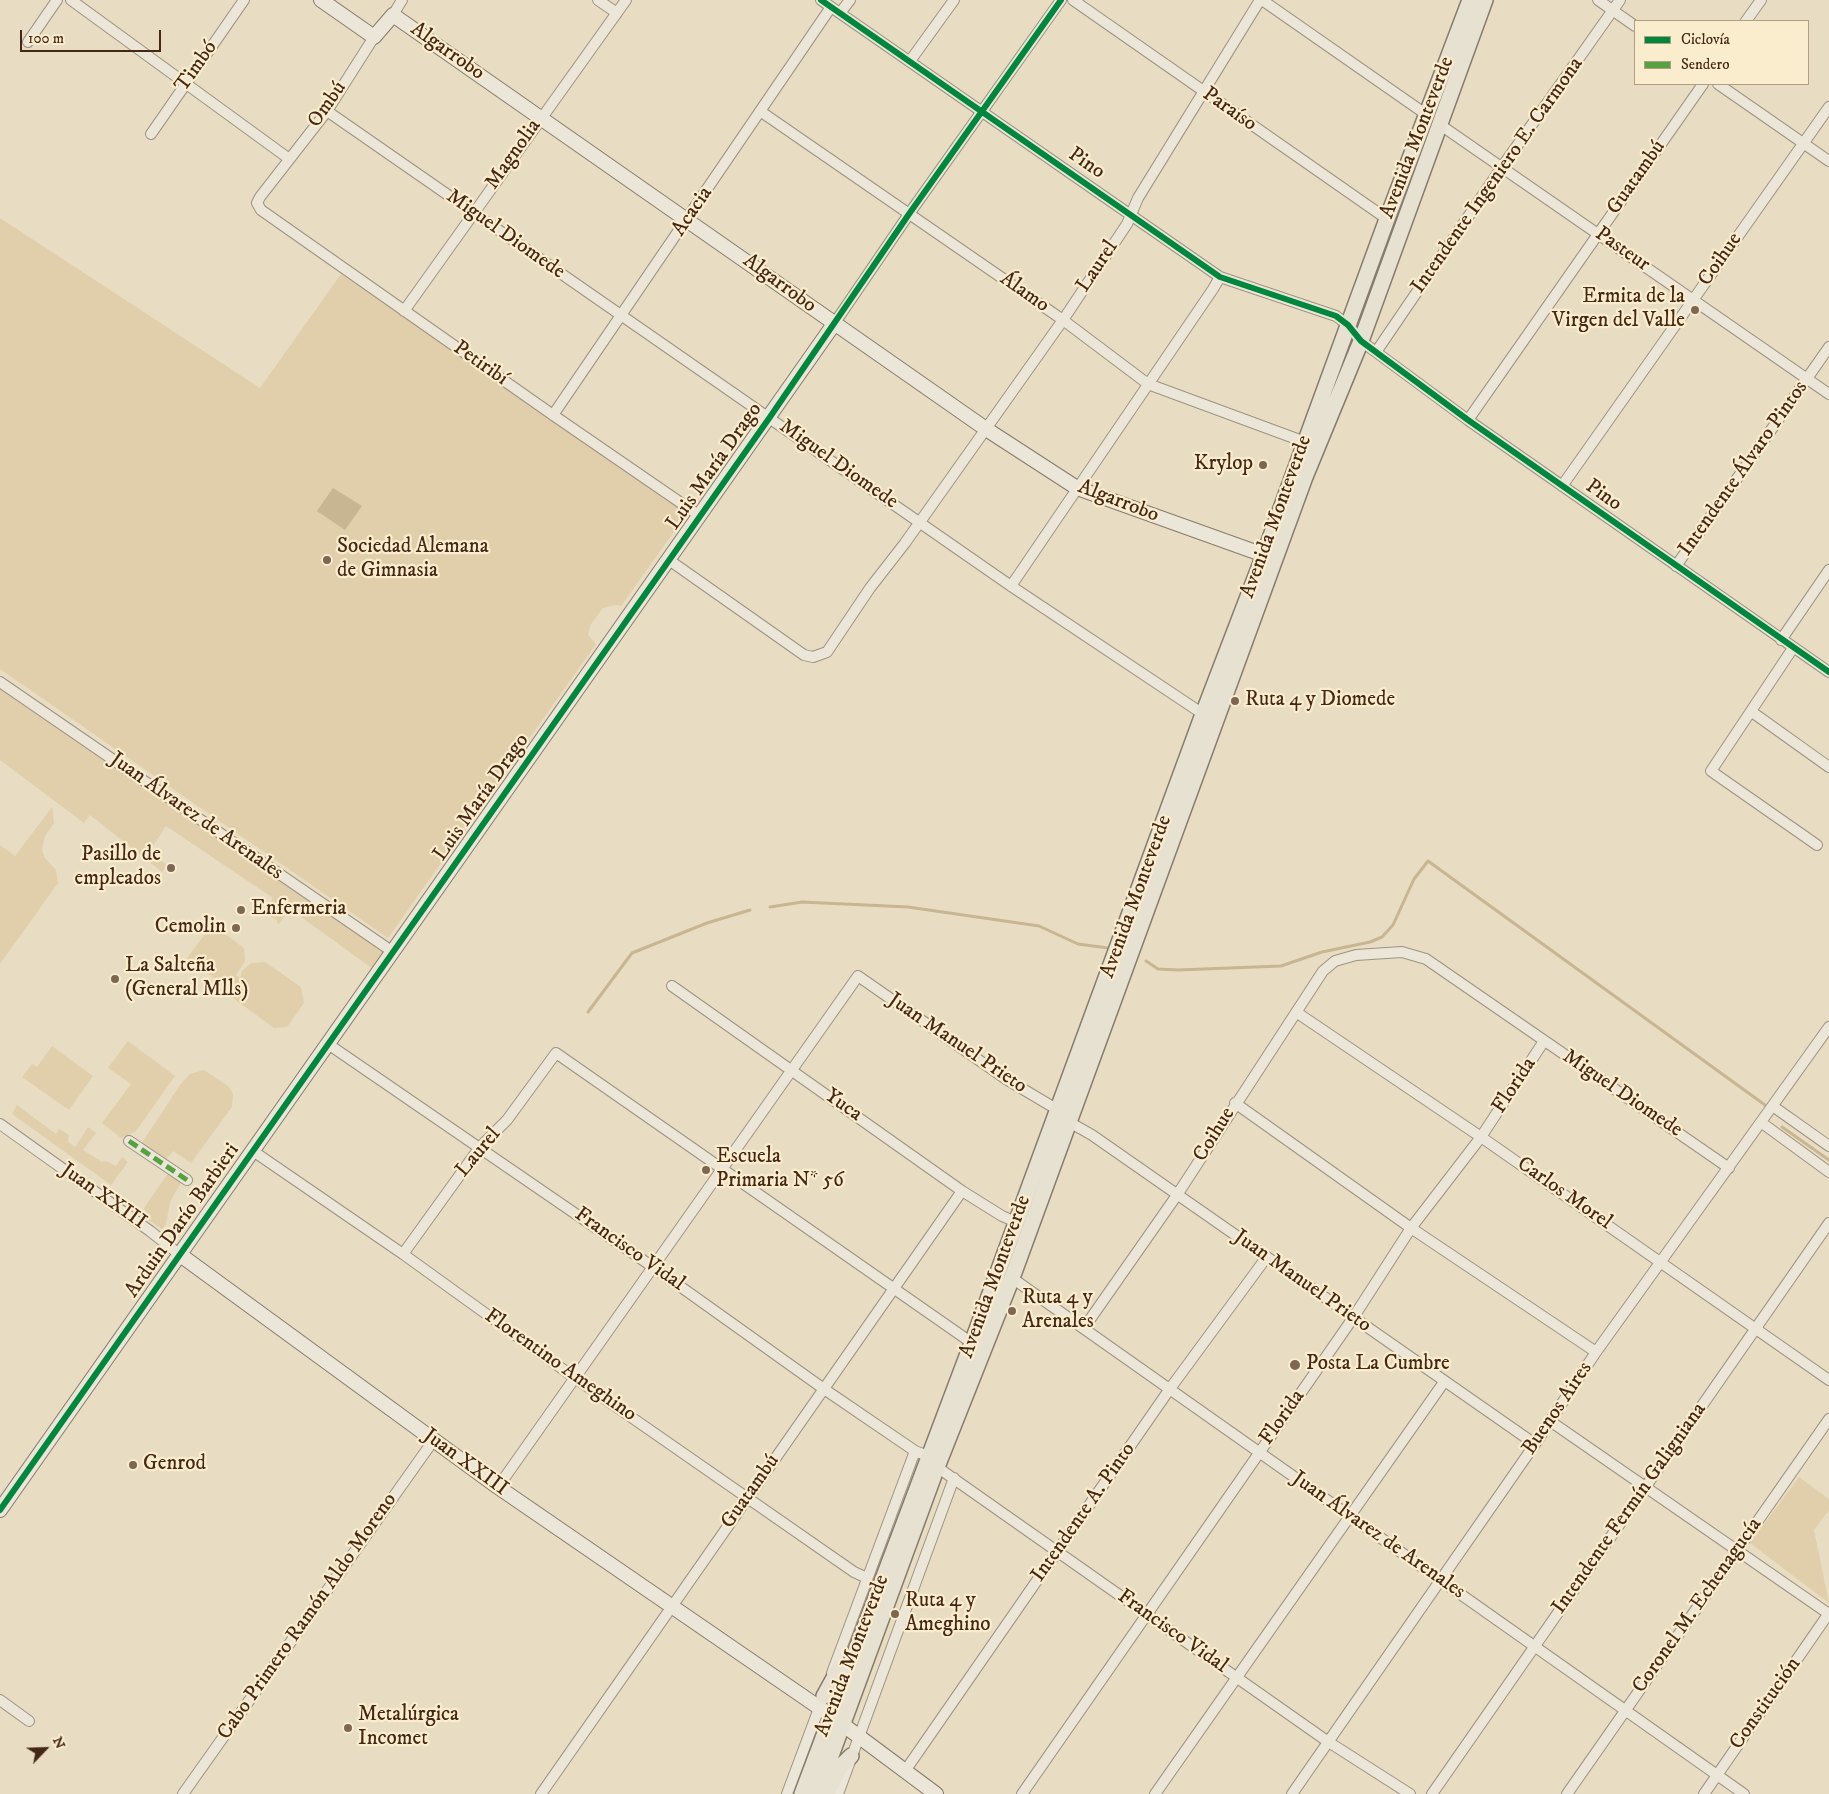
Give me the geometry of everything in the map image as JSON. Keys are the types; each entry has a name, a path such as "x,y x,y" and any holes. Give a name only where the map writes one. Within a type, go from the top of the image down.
{"main road":[{"name":"Avenida Monteverde","path":"817,1794 829,1711 872,1607 927,1458 1012,1278 1305,477 1361,341 1470,0"},
{"name":"Avenida Monteverde","path":"802,1794 829,1711 972,1343 1203,714 1264,555 1386,219 1433,120 1485,0"},
{"path":"829,1711 837,1675 862,1616 872,1607"},
{"path":"827,1794 840,1768 852,1756"}],"street":[{"path":"28,42 57,0"},
{"path":"71,0 288,158"},
{"name":"Timbó","path":"151,134 244,0"},
{"name":"Algarrobo","path":"321,0 374,37"},
{"name":"Ombú","path":"261,210 257,203 260,197 288,158 327,111 374,37 402,0"},
{"path":"598,0 617,12"},
{"name":"Magnolia","path":"404,311 626,0"},
{"name":"Pino","path":"821,0 1220,277 1336,316 1348,325 1361,341 1468,420 1829,672"},
{"path":"840,13 850,0"},
{"path":"910,61 954,0"},
{"name":"Luis María Drago","path":"393,952 770,417 909,214 1061,0"},
{"name":"Paraíso","path":"1073,0 1386,219"},
{"name":"Laurel","path":"669,560 804,655 813,657 827,652 870,588 1063,320 1131,215 1138,198 1202,91 1261,0"},
{"name":"Pasteur","path":"1261,0 1829,394"},
{"path":"1598,0 1634,25"},
{"name":"Intendente Ingeniero E. Carmona","path":"1376,352 1620,0"},
{"path":"1747,20 1761,0"},
{"name":"Acacia","path":"553,416 831,7"},
{"name":"Algarrobo","path":"393,14 540,118 688,219 834,324 986,429 1077,488 1264,555"},
{"name":"Guatambú","path":"1468,420 1702,85"},
{"path":"1719,85 1829,161"},
{"name":"Coihue","path":"1562,486 1829,107"},
{"name":"Miguel Diomede","path":"327,111 1011,586 1203,714"},
{"name":"Álamo","path":"760,111 1063,320 1148,384 1305,442"},
{"name":"Petiribí","path":"261,210 553,416 700,516"},
{"path":"1011,586 1220,277"},
{"name":"Intendente Álvaro Pintos","path":"1676,566 1829,347"},
{"path":"1781,640 1829,570"},
{"path":"1793,648 1712,771 1817,846"},
{"name":"Juan Álvarez de Arenales","path":"0,682 393,952"},
{"path":"1752,712 1829,767"},
{"name":"Arduin Darío Barbieri","path":"0,1510 178,1254 393,952"},
{"name":"Miguel Diomede","path":"1356,955 1402,952 1420,955 1729,1168"},
{"name":"Coihue","path":"1084,1328 1177,1195 1323,971 1335,961 1356,955"},
{"name":"Juan Manuel Prieto","path":"792,1070 858,976 1006,1080 1058,1110"},
{"name":"Yuca","path":"672,986 962,1190 1002,1216 1016,1222"},
{"name":"Carlos Morel","path":"1296,1012 1481,1137 1829,1380"},
{"name":"Buenos Aires","path":"1292,1794 1535,1444 1596,1352 1774,1107 1829,1027"},
{"name":"Florida","path":"1022,1794 1353,1318 1411,1228 1481,1137 1544,1041"},
{"name":"Francisco Vidal","path":"328,1044 653,1267 824,1389 927,1458 1327,1741 1410,1794"},
{"name":"Laurel","path":"404,1254 480,1147 507,1120 556,1053 722,1170"},
{"path":"498,1487 792,1070"},
{"path":"1236,1103 1411,1228 1596,1352"},
{"path":"1774,1107 1829,1146"},
{"name":"Juan Manuel Prieto","path":"1069,1122 1092,1135 1535,1444"},
{"path":"1762,1123 1829,1172"},
{"name":"Juan XXIII","path":"0,1124 150,1231 178,1254 498,1487 670,1607 829,1711 858,1738 936,1794"},
{"path":"129,1141 187,1180"},
{"name":"Florentino Ameghino","path":"253,1150 404,1254 575,1378 854,1572 868,1578"},
{"path":"722,1170 972,1343"},
{"name":"Guatambú","path":"541,1794 962,1190"},
{"name":"Intendente Fermín Galigniana","path":"1432,1794 1829,1223"},
{"name":"Intendente A. Pinto","path":"905,1771 1169,1390 1266,1258"},
{"name":"Juan Álvarez de Arenales","path":"1012,1278 1744,1794"},
{"path":"1155,1794 1238,1678 1348,1516 1444,1382"},
{"name":"Coronel M. Echenagucía","path":"1567,1794 1829,1419"},
{"path":"1550,1420 1829,1613"},
{"name":"Cabo Primero Ramón Aldo Moreno","path":"184,1794 433,1440"},
{"path":"787,1794 829,1711 868,1578 927,1458"},
{"name":"Avenida Monteverde","path":"838,1794 954,1478"},
{"name":"Constitución","path":"1704,1794 1829,1613"},
{"path":"0,1700 29,1721"}],"shaded area":[{"name":"Sociedad Alemana de Gimnasia","path":"0,218 260,388 341,274 684,510 686,515 621,606 616,605 603,608 591,624 588,635 596,644 388,938 0,669"},
{"path":"333,488 362,506 345,530 317,511"},
{"path":"0,683 387,951 373,969 290,909 278,925 277,920 264,913 273,898 166,826 149,852 167,865 162,872 90,815 84,823 0,760"},
{"path":"52,807 54,823 45,836 42,850 45,858 56,870 58,883 0,964 0,845 15,856"},
{"path":"211,926 215,929 217,928 244,948 245,961 236,975 240,978 242,971 251,963 265,962 301,987 304,1003 287,1027 274,1028 233,998 234,996 220,985 221,983 187,958"},
{"path":"128,1041 175,1076 136,1131 121,1138 102,1123 131,1084 108,1068"},
{"path":"52,1046 93,1076 69,1110 22,1077 32,1064 37,1067"},
{"path":"204,1070 228,1086 233,1094 232,1107 191,1163 173,1151 162,1164 139,1147 180,1085 190,1074"},
{"path":"17,1105 56,1134 59,1129 69,1135 68,1142 75,1147 88,1127 96,1133 83,1150 102,1162 106,1161 116,1166 122,1157 128,1162 111,1185 12,1114"},
{"path":"169,1172 182,1181 170,1202 166,1224 162,1229 147,1219 144,1208"},
{"path":"1799,1477 1829,1499 1829,1510 1814,1530 1829,1603 1750,1543"}],"waterway":[{"path":"1146,961 1158,969 1178,970 1281,966 1322,952 1370,942 1382,937 1393,925 1414,879 1428,861 1765,1105"},
{"path":"770,907 802,902 908,907 1039,926 1078,944 1108,948"},
{"path":"588,1012 632,953 707,923 750,910"},
{"path":"1782,1127 1829,1160"}],"marked path":[{"path":"129,1141 187,1180"}],"cycle path":[{"path":"821,0 1220,277 1336,316 1348,325 1361,341 1468,420 1829,672"},
{"path":"0,1510 770,417 909,214 1061,0"}],"place":[{"name":"Ermita de la Virgen del Valle","path":"1695,310"},
{"name":"Krylop","path":"1263,465"},
{"name":"Sociedad Alemana de Gimnasia","path":"327,560"},
{"name":"Ruta 4 y Diomede","path":"1235,701"},
{"name":"Pasillo de empleados","path":"171,868"},
{"name":"Enfermeria","path":"241,910"},
{"name":"Cemolin","path":"236,928"},
{"name":"La Salteña (General Mlls)","path":"115,979"},
{"name":"Escuela Primaria N* 56","path":"706,1170"},
{"name":"Ruta 4 y Arenales","path":"1012,1311"},
{"name":"Posta La Cumbre","path":"1295,1365"},
{"name":"Genrod","path":"133,1465"},
{"name":"Ruta 4 y Ameghino","path":"895,1614"},
{"name":"Metalúrgica Incomet","path":"348,1728"}]}
